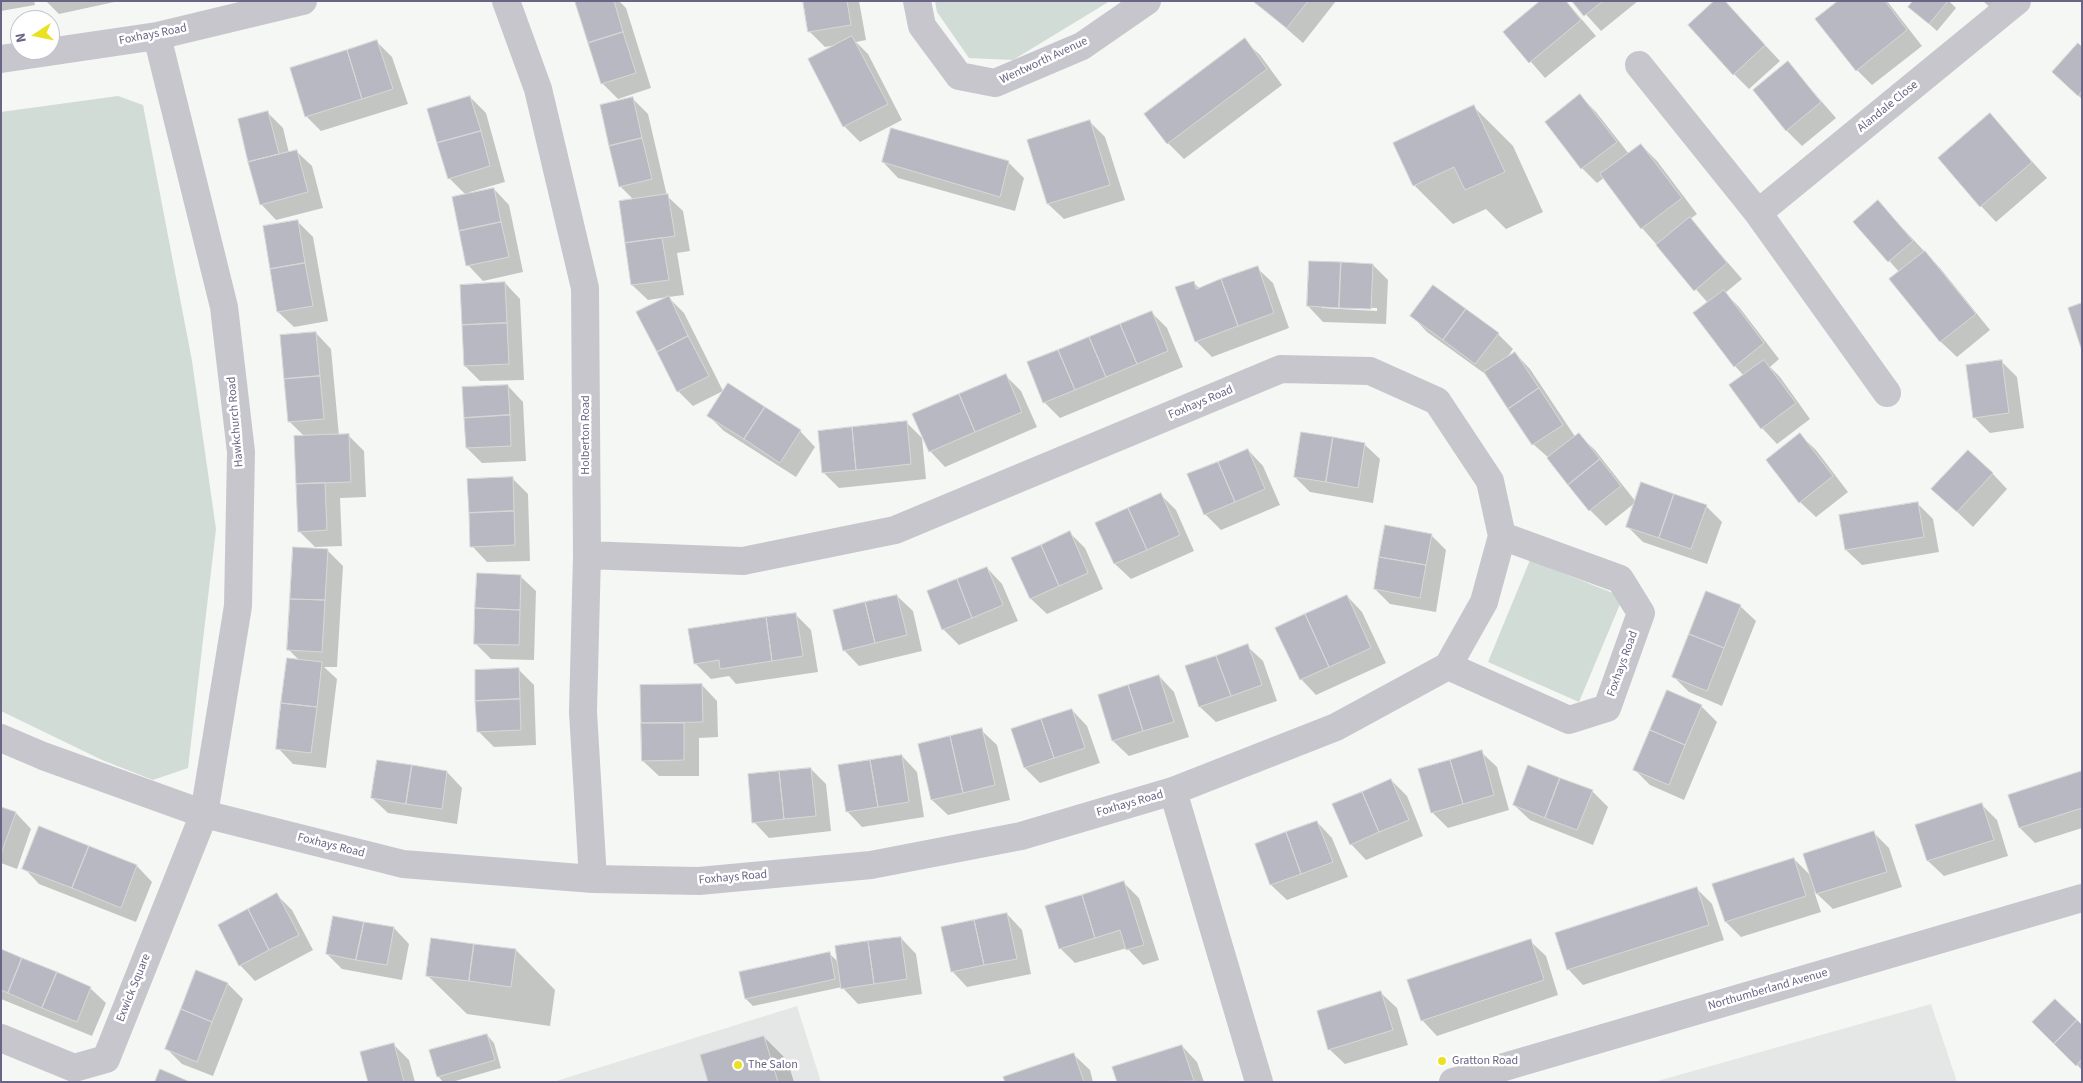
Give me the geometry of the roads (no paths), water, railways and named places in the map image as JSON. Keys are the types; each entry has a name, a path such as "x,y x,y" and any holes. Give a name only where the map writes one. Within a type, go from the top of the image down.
{"street":[{"name":"Foxhays Road","path":"1,59 158,36 303,1"},
{"name":"Holberton Road","path":"506,1 538,89 585,288 587,555 583,712 593,879"},
{"name":"Wentworth Avenue","path":"917,1 922,26 959,76 995,84 1082,46 1147,1"},
{"name":"Alandale Close","path":"1758,213 2017,1"},
{"name":"Hawkchurch Road","path":"158,36 224,307 241,452 238,606 204,814"},
{"path":"1639,65 1758,213 1886,392"},
{"name":"Foxhays Road","path":"1,738 43,756 204,814 403,864 593,879 699,881 872,865 1021,836 1173,791 1336,727 1448,666 1484,602 1502,536 1490,481 1437,401 1370,371 1280,368 895,530 743,561 587,555"},
{"name":"Foxhays Road","path":"1448,666 1569,720 1607,708 1641,613 1620,579 1502,536"},
{"path":"1173,791 1259,1082"},
{"name":"Exwick Square","path":"1,1038 74,1068 106,1059 204,814"},
{"name":"Northumberland Avenue","path":"1454,1082 2082,898"}],"place":[{"name":"Gratton Road","path":"1442,1061"},
{"name":"The Salon","path":"738,1065"}]}
